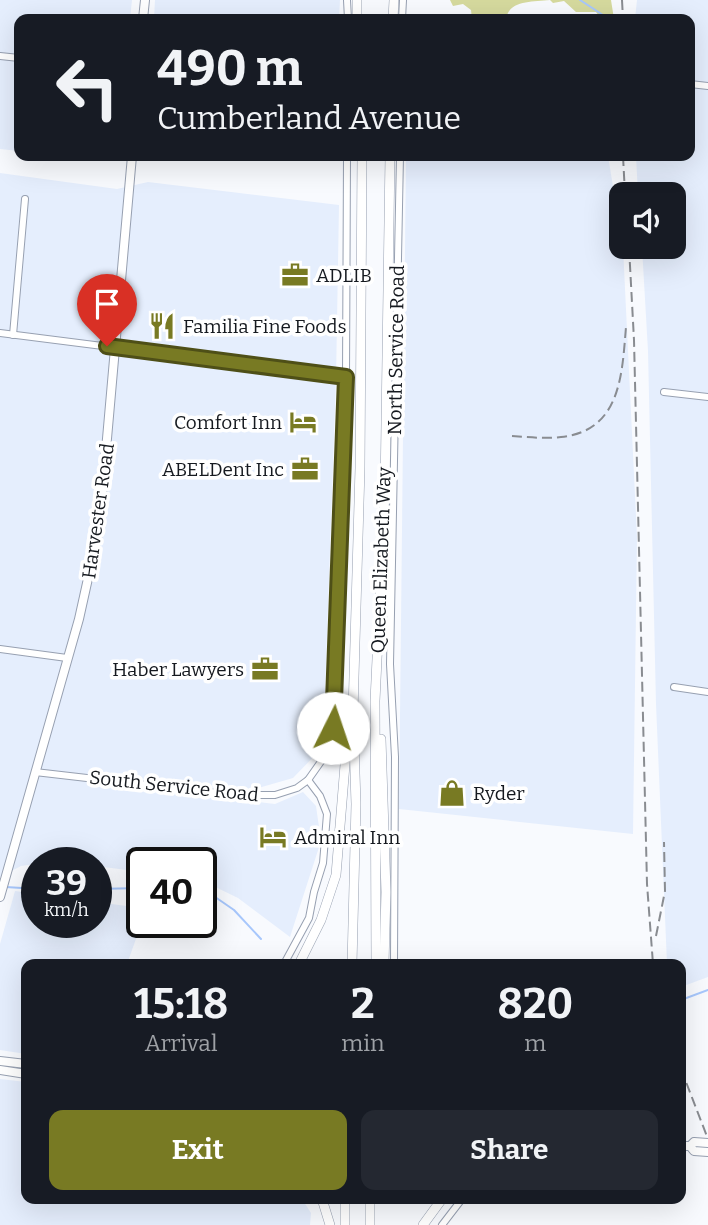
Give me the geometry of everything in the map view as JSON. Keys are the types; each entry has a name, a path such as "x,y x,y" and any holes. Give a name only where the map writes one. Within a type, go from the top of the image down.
{"highway":[{"name":"Queen Elizabeth Way","path":"352,959 362,161"},
{"name":"Queen Elizabeth Way","path":"376,959 375,701 385,491 390,161"},
{"path":"375,701 381,717 386,892 384,959"},
{"path":"302,959 321,920 336,875 348,728 354,712"},
{"path":"324,1204 330,1225"},
{"path":"345,1204 345,1225"},
{"path":"370,1204 370,1225"},
{"path":"423,1225 438,1204"}],"main road":[{"name":"Harvester Road","path":"0,895 79,619 99,529 132,161"},
{"path":"0,1061 21,1063"},
{"path":"0,1070 21,1073"},
{"path":"686,1146 694,1142 708,1143"},
{"path":"686,1147 694,1151 708,1152"}],"street":[{"path":"287,959 309,918 323,863 327,814 320,796 308,780 327,753 334,718 346,377 347,161"},
{"name":"North Service Road","path":"394,959 395,757 390,663 400,161"},
{"path":"13,335 25,199"},
{"path":"0,334 346,377"},
{"path":"664,392 708,397"},
{"path":"0,649 67,658"},
{"path":"674,687 708,692"},
{"name":"South Service Road","path":"35,772 249,796 275,795 297,788 308,780"},
{"path":"442,1225 458,1204"}],"shaded area":[{"path":"0,0 132,0 131,14 14,14 14,150 0,149"},
{"path":"155,0 340,0 339,14 154,14"},
{"path":"637,0 708,0 708,977 686,985 686,959 667,959 656,704 648,351 643,259 686,259 686,182 637,182 636,161 695,161 695,14 636,14"},
{"path":"406,161 609,161 612,182 609,182 609,259 624,259 637,537 633,834 399,809"},
{"path":"0,173 117,189 148,182 339,205 336,380 323,747 293,778 223,798 275,804 303,792 316,806 321,841 290,937 238,898 217,888 217,847 126,847 126,870 112,868 112,847 21,847 21,866 0,877"},
{"path":"15,891 21,892 21,938 112,938 112,904 126,906 126,938 136,938 129,959 21,959 21,1053 0,1050 0,944"},
{"path":"0,1079 21,1081 21,1204 305,1204 311,1213 310,1225 0,1225"}],"green space":[{"path":"450,0 550,0 516,5 508,14 471,14 471,10 463,4 453,6"},
{"path":"550,0 611,0 613,14 576,12 564,1 553,3"}],"waterway":[{"path":"580,0 601,14"},
{"path":"6,887 21,888"},
{"path":"112,889 126,888"},
{"path":"217,898 234,910 261,939"},
{"path":"686,998 708,990"}],"railway":[{"path":"622,0 623,14"},
{"path":"623,161 624,182"},
{"path":"630,259 634,340 647,884 653,959"},
{"path":"512,436 561,437 581,432 596,424 607,412 619,381 626,327"},
{"path":"656,936 665,891 664,842"},
{"path":"686,1082 708,1139"}],"place":[{"name":"ADLIB","path":"295,275"},
{"name":"Familia Fine Foods","path":"162,326"},
{"name":"Comfort Inn","path":"303,422"},
{"name":"ABELDent Inc","path":"305,469"},
{"name":"Haber Lawyers","path":"265,669"},
{"name":"Ryder","path":"452,793"},
{"name":"Admiral Inn","path":"273,837"}],"route":[{"path":"107,346 346,377 333,728"}]}
